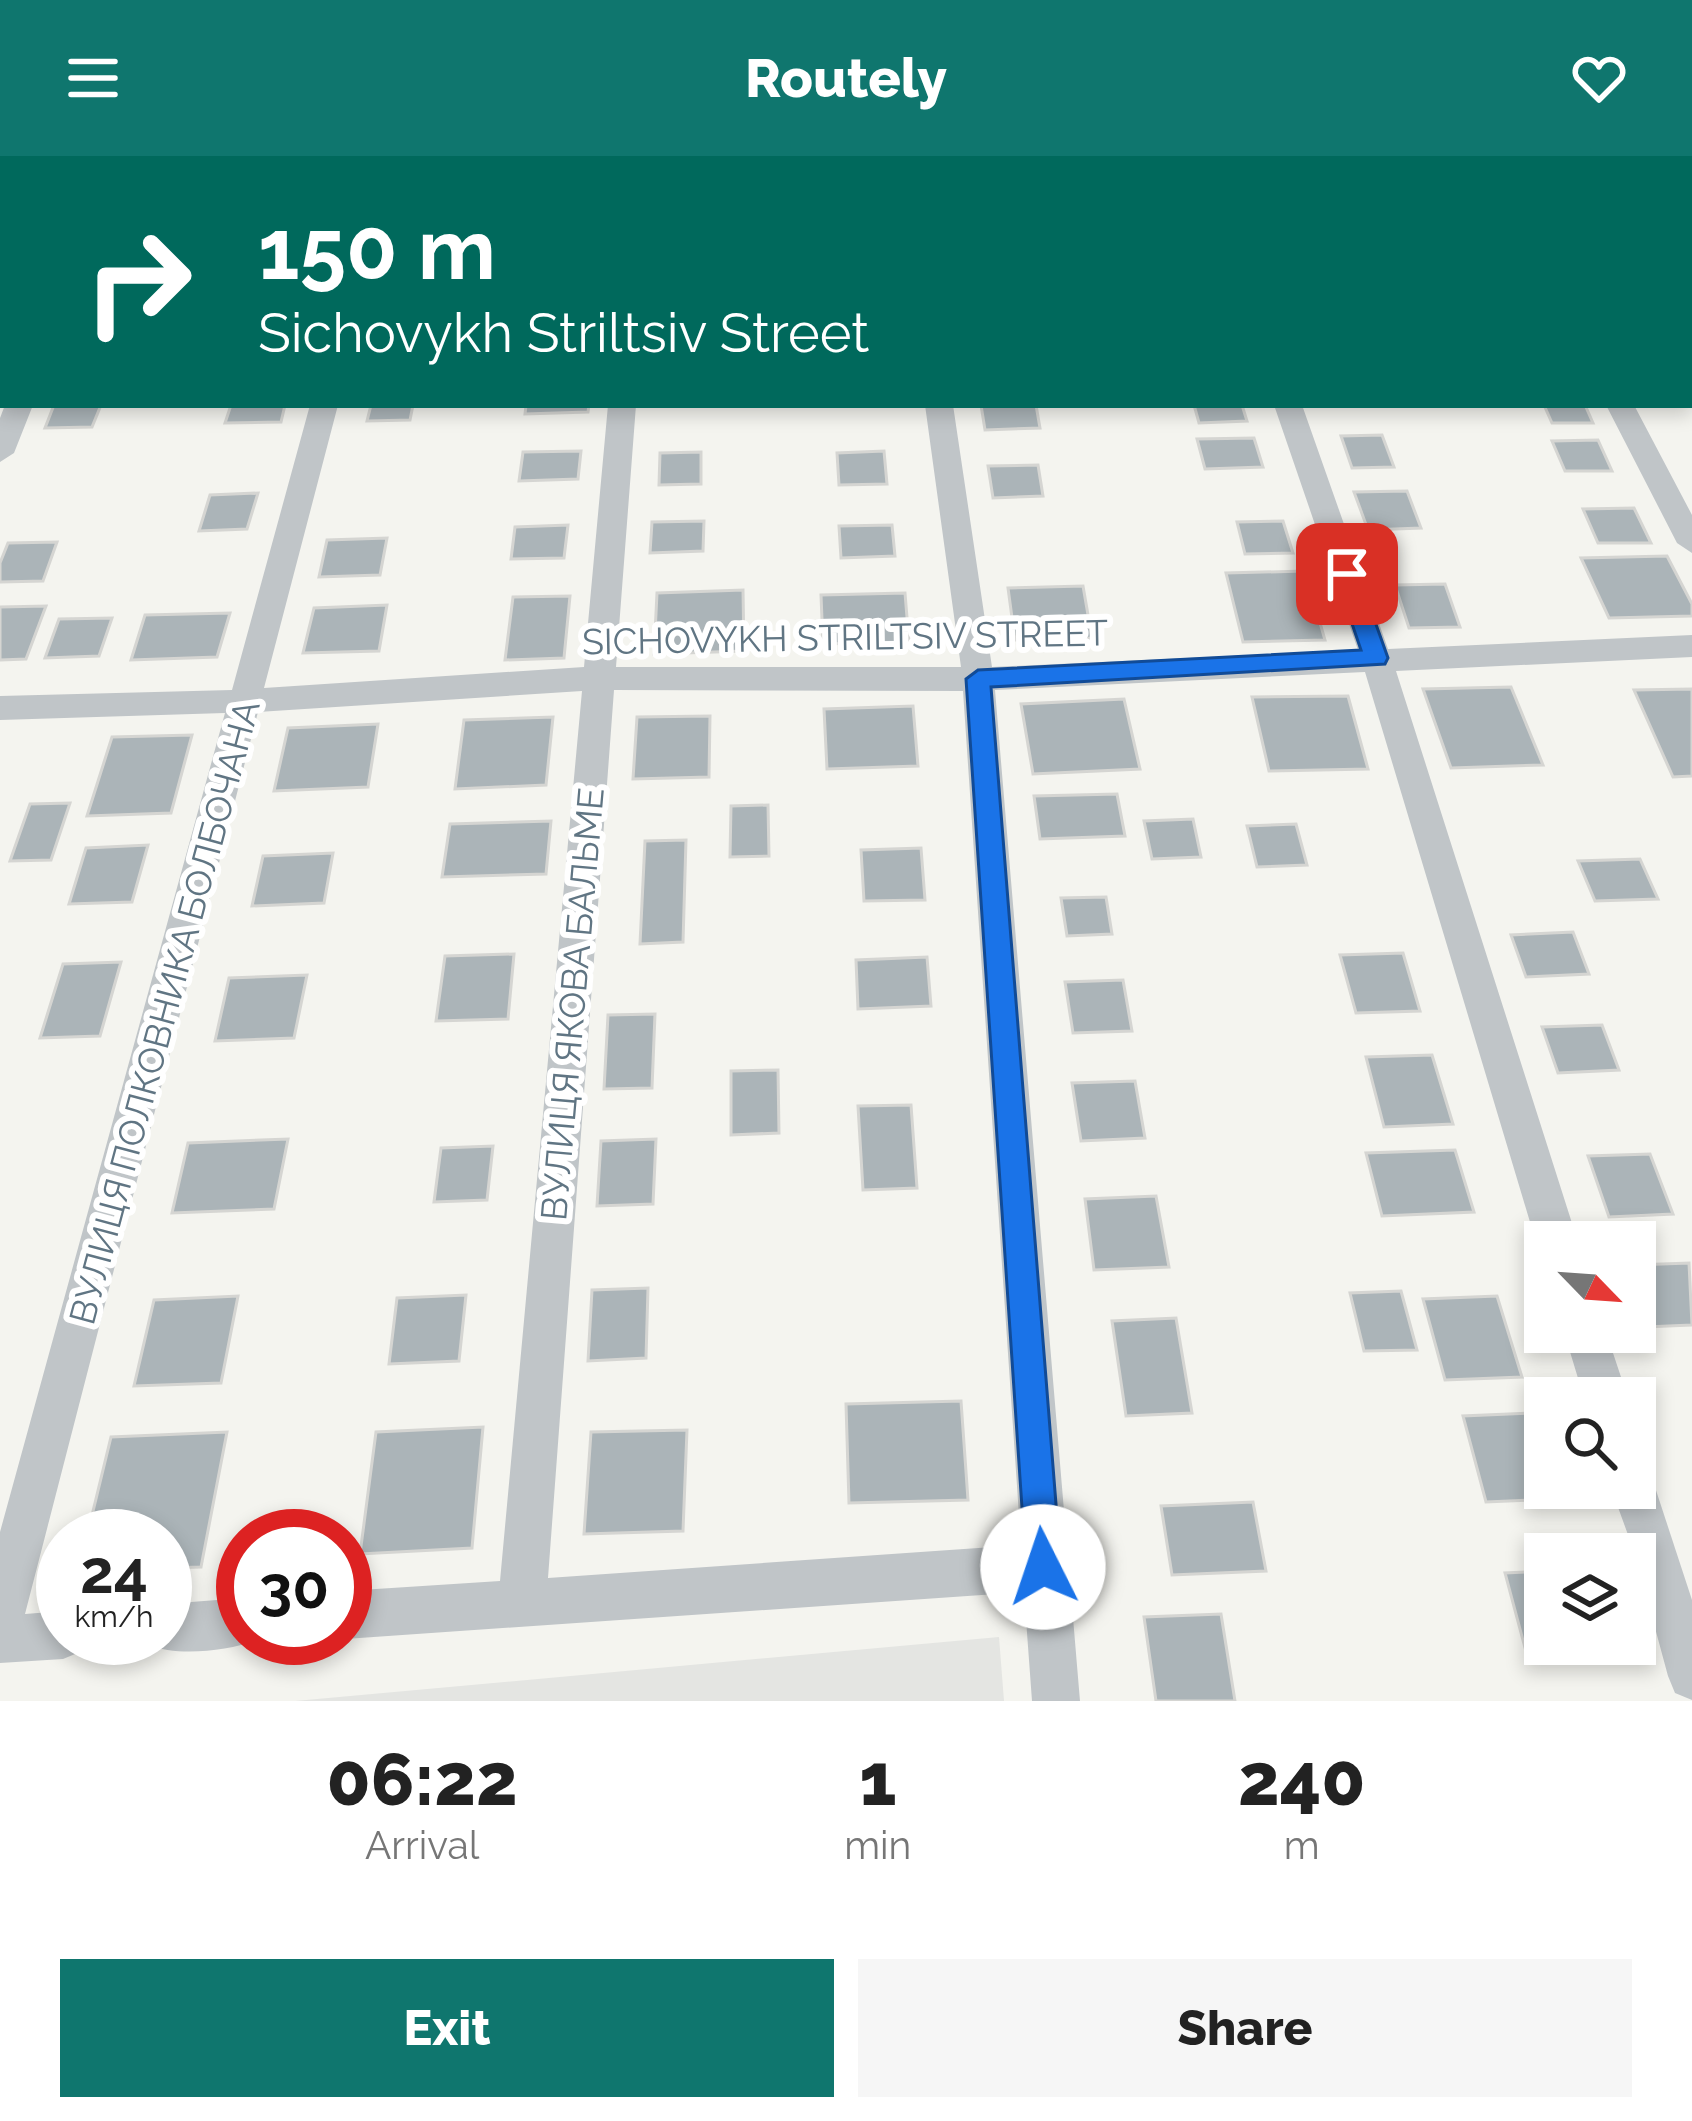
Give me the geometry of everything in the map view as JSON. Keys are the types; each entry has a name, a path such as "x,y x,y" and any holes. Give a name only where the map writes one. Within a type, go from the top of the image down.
{"street":[{"path":"0,453 19,408"},
{"name":"ВУЛИЦЯ ПОЛКОВНИКА БОЛБОЧАНА","path":"0,1618 323,408"},
{"name":"ВУЛИЦЯ ЯКОВА БАЛЬМЕ","path":"522,1603 622,408"},
{"path":"939,408 978,679 1056,1701"},
{"path":"1289,408 1376,658 1550,1221"},
{"path":"1622,408 1692,543"},
{"name":"SICHOVYKH STRILTSIV STREET","path":"0,708 248,701 599,678 978,679 1692,646"},
{"path":"1640,1509 1692,1676"},
{"path":"372,1613 1043,1567"},
{"path":"0,1639 36,1637"}],"shaded area":[{"path":"999,1637 1004,1701 295,1701"}],"building":[{"path":"53,408 100,408 92,427 45,428"},
{"path":"230,408 284,408 281,422 225,423"},
{"path":"370,408 412,408 410,420 367,421"},
{"path":"526,408 589,408 588,412 525,414"},
{"path":"981,408 1037,408 1040,428 985,430"},
{"path":"1195,408 1243,408 1247,421 1199,423"},
{"path":"1545,408 1586,408 1593,423 1552,423"},
{"path":"1382,435 1394,467 1352,468 1341,436"},
{"path":"1254,438 1263,467 1205,469 1197,439"},
{"path":"1598,440 1612,471 1565,471 1552,441"},
{"path":"581,451 578,479 519,481 523,452"},
{"path":"884,451 887,484 839,485 837,453"},
{"path":"701,452 701,484 659,485 660,453"},
{"path":"1038,465 1043,496 993,498 988,466"},
{"path":"1407,491 1421,528 1368,530 1354,492"},
{"path":"258,493 247,529 199,531 210,495"},
{"path":"1634,508 1651,543 1598,543 1583,509"},
{"path":"704,521 703,551 650,553 652,522"},
{"path":"1283,521 1293,553 1245,554 1237,522"},
{"path":"568,525 564,558 511,559 515,527"},
{"path":"892,525 895,556 841,558 839,526"},
{"path":"387,538 380,575 319,577 327,540"},
{"path":"57,542 43,581 0,582 0,563 8,543"},
{"path":"1667,556 1692,604 1692,616 1609,618 1581,558"},
{"path":"1305,571 1325,640 1243,642 1226,573"},
{"path":"1445,584 1460,627 1409,628 1395,585"},
{"path":"1083,586 1092,638 1015,640 1008,588"},
{"path":"743,590 744,651 654,654 657,593"},
{"path":"905,593 909,642 823,644 821,595"},
{"path":"570,596 564,658 505,660 513,597"},
{"path":"387,605 379,651 303,653 314,608"},
{"path":"46,606 26,659 0,660 0,607"},
{"path":"230,613 217,657 131,660 145,615"},
{"path":"112,618 99,656 45,658 59,619"},
{"path":"1511,687 1543,765 1451,768 1423,689"},
{"path":"1692,689 1692,776 1673,777 1634,690"},
{"path":"1348,696 1368,769 1269,771 1252,697"},
{"path":"1124,699 1140,769 1033,774 1021,704"},
{"path":"913,706 918,766 827,769 824,709"},
{"path":"710,716 709,777 633,779 637,717"},
{"path":"553,717 546,785 455,789 464,720"},
{"path":"378,724 368,787 274,791 288,728"},
{"path":"192,735 171,813 87,816 112,737"},
{"path":"1117,794 1125,836 1040,839 1034,796"},
{"path":"70,803 51,860 10,861 30,804"},
{"path":"768,805 769,856 730,857 731,806"},
{"path":"1193,819 1201,857 1152,859 1144,821"},
{"path":"551,821 546,874 442,877 450,824"},
{"path":"1296,824 1307,865 1257,867 1247,826"},
{"path":"686,840 683,942 640,944 645,841"},
{"path":"148,845 132,902 69,904 86,848"},
{"path":"921,848 925,900 864,901 861,850"},
{"path":"333,853 324,903 252,906 263,856"},
{"path":"1640,859 1658,899 1595,901 1578,861"},
{"path":"1106,897 1112,934 1067,936 1061,898"},
{"path":"1573,932 1589,974 1526,977 1511,935"},
{"path":"1403,953 1420,1011 1356,1013 1340,955"},
{"path":"514,954 508,1019 436,1021 445,956"},
{"path":"927,957 931,1006 858,1009 856,960"},
{"path":"121,962 100,1036 40,1038 63,964"},
{"path":"307,975 294,1038 215,1041 229,978"},
{"path":"1123,980 1132,1031 1073,1033 1065,982"},
{"path":"655,1014 652,1088 604,1089 608,1015"},
{"path":"1602,1025 1619,1070 1558,1073 1542,1027"},
{"path":"1432,1055 1453,1124 1384,1127 1366,1057"},
{"path":"778,1070 779,1133 731,1135 731,1071"},
{"path":"1135,1081 1145,1138 1081,1141 1072,1083"},
{"path":"911,1105 917,1188 863,1190 858,1106"},
{"path":"288,1139 274,1209 172,1213 188,1143"},
{"path":"656,1139 653,1204 597,1206 601,1141"},
{"path":"493,1146 487,1200 434,1202 441,1148"},
{"path":"1455,1150 1474,1212 1382,1216 1366,1153"},
{"path":"1650,1154 1673,1214 1609,1217 1588,1156"},
{"path":"1156,1196 1169,1267 1094,1270 1085,1199"},
{"path":"1689,1263 1692,1325 1656,1327 1656,1264"},
{"path":"648,1288 646,1358 588,1361 592,1290"},
{"path":"1401,1291 1417,1350 1364,1351 1350,1293"},
{"path":"466,1295 459,1361 389,1364 397,1298"},
{"path":"238,1296 221,1383 134,1386 154,1300"},
{"path":"1497,1296 1522,1377 1445,1380 1423,1299"},
{"path":"1176,1318 1192,1413 1126,1416 1112,1321"},
{"path":"961,1401 968,1500 849,1503 846,1404"},
{"path":"1524,1413 1524,1500 1486,1502 1463,1416"},
{"path":"483,1427 472,1548 372,1553 372,1509 366,1509 376,1432"},
{"path":"687,1430 683,1531 584,1534 591,1432"},
{"path":"227,1432 201,1567 192,1567 192,1509 94,1509 111,1437"},
{"path":"1253,1502 1266,1571 1172,1575 1161,1506"},
{"path":"1524,1572 1524,1644 1505,1573"},
{"path":"1221,1614 1235,1701 1156,1701 1144,1617"}],"route":[{"path":"1043,1567 978,679 1376,658 1347,574"}]}
